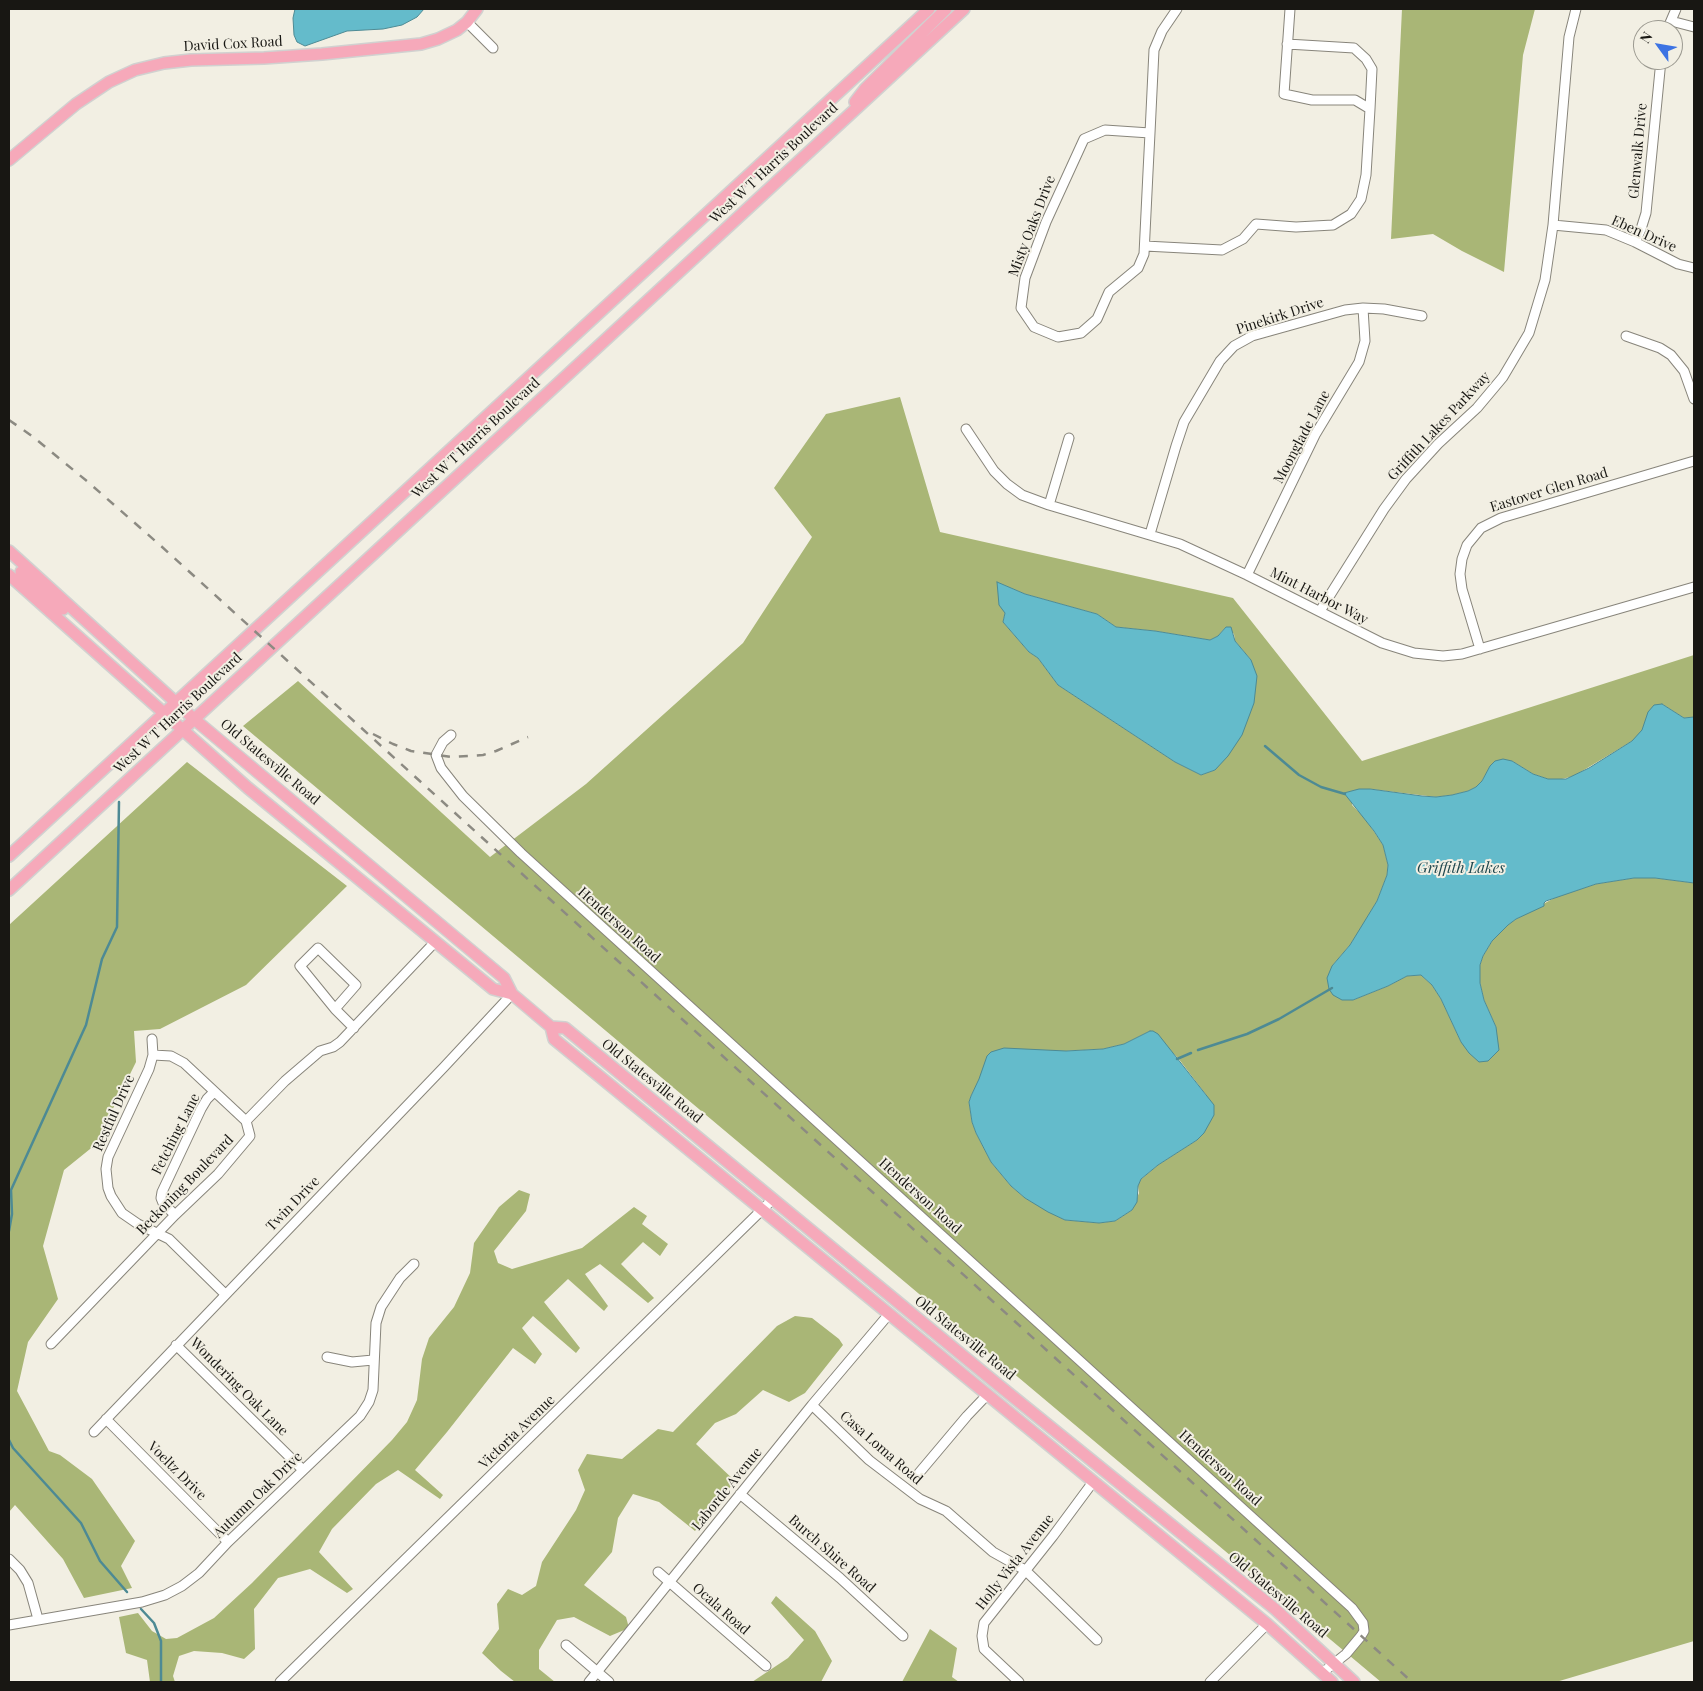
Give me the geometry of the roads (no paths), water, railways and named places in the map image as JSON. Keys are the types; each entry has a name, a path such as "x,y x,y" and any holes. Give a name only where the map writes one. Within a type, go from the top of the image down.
{"main road":[{"name":"David Cox Road","path":"9,160 76,104 109,82 135,70 164,62 264,58 403,47 438,40 457,30 467,22 477,9"},
{"name":"West W T Harris Boulevard","path":"9,856 929,9"},
{"path":"835,127 865,89 946,9"},
{"name":"West W T Harris Boulevard","path":"9,890 963,9"},
{"name":"Old Statesville Road","path":"9,551 194,718 504,978 512,994 551,1027 554,1039 1267,1624 1332,1682"},
{"path":"9,560 44,594 76,618 96,630"},
{"name":"Old Statesville Road","path":"9,575 248,788 493,989 512,994"},
{"name":"Old Statesville Road","path":"551,1027 565,1028 996,1383 1275,1609 1354,1682"}],"street":[{"name":"Misty Oaks Drive","path":"1150,133 1105,130 1084,139 1049,214 1025,278 1021,308 1034,327 1058,337 1081,333 1097,319 1109,292 1138,268 1145,246 1154,50 1162,31 1177,9"},
{"path":"1290,9 1284,94 1312,100 1355,100 1370,109"},
{"name":"Griffith Lakes Parkway","path":"1320,611 1384,508 1406,478 1438,444 1477,408 1503,377 1529,333 1545,280 1553,225 1569,37 1576,9"},
{"path":"467,22 493,48"},
{"path":"1145,246 1222,250 1243,239 1256,224 1296,228 1333,225 1351,214 1362,199 1366,176 1372,69 1366,59 1354,48 1287,44"},
{"name":"Glenwalk Drive","path":"1635,242 1646,213 1660,70"},
{"name":"Eben Drive","path":"1553,225 1606,230 1635,242 1678,264 1694,268"},
{"name":"Pinekirk Drive","path":"1150,534 1184,422 1228,350 1252,336 1327,314 1363,308 1394,310 1422,316"},
{"name":"Moonglade Lane","path":"1247,575 1315,436 1359,362 1365,341 1363,308"},
{"path":"1626,336 1660,348 1676,360 1687,377 1694,399"},
{"name":"Mint Harbor Way","path":"966,429 994,471 1006,484 1022,495 1049,505 1150,534 1194,550 1382,643 1414,653 1445,656 1480,649 1694,587"},
{"path":"1049,505 1069,438"},
{"name":"Eastover Glen Road","path":"1480,649 1462,589 1460,574 1464,552 1471,539 1479,530 1501,518 1694,461"},
{"name":"Henderson Road","path":"451,735 443,742 436,755 441,768 464,796 521,853 1352,1608 1363,1623 1364,1630 1357,1642 1322,1673"},
{"path":"153,1054 171,1056 184,1063 246,1121 320,1051 333,1047 340,1042 435,942"},
{"path":"336,1009 356,985 318,948 300,966 336,1009 354,1028"},
{"name":"Twin Drive","path":"94,1432 512,994"},
{"name":"Restful Drive","path":"152,1039 153,1054 149,1069 108,1157 106,1178 111,1196 122,1213 138,1224 169,1240 225,1294"},
{"name":"Fetching Lane","path":"175,1215 163,1203 161,1198 162,1192 201,1109 214,1092"},
{"name":"Beckoning Boulevard","path":"51,1344 175,1215 218,1174 250,1136 246,1121"},
{"name":"Victoria Avenue","path":"280,1682 773,1199"},
{"name":"Autumn Oak Drive","path":"9,1625 127,1606 165,1595 182,1586 199,1573 228,1542 360,1416 369,1402 373,1390 376,1322 387,1295 414,1264"},
{"name":"Laborde Avenue","path":"589,1682 740,1494 889,1314"},
{"name":"Wondering Oak Lane","path":"176,1345 303,1470"},
{"path":"327,1357 352,1362 373,1360"},
{"path":"919,1473 987,1395"},
{"name":"Casa Loma Road","path":"812,1406 869,1460 927,1503 946,1511 993,1552 1025,1570 1097,1640"},
{"name":"Voeltz Drive","path":"106,1419 228,1542"},
{"name":"Holly Vista Avenue","path":"1019,1682 984,1649 982,1636 984,1623 1093,1482"},
{"name":"Burch Shire Road","path":"740,1494 840,1578 903,1636"},
{"path":"9,1559 20,1570 28,1583 38,1619"},
{"name":"Ocala Road","path":"658,1572 766,1666"},
{"path":"1210,1682 1267,1624"},
{"path":"566,1645 609,1682"}],"water":[{"path":"295,9 424,9 417,17 402,25 383,29 347,31 305,46 297,42 294,35 293,18"},
{"path":"997,582 1025,594 1097,614 1116,627 1210,640 1218,636 1226,627 1231,627 1235,641 1251,660 1257,676 1254,703 1242,735 1228,756 1215,770 1201,775 1175,762 1058,685 1038,658 1029,652 1003,622 1005,613 999,605"},
{"name":"Griffith Lakes","path":"1662,704 1684,718 1694,717 1694,883 1655,878 1634,878 1596,884 1546,901 1544,906 1516,919 1508,925 1492,941 1480,965 1480,983 1484,1000 1496,1027 1499,1050 1488,1061 1479,1062 1469,1053 1461,1042 1441,999 1432,985 1421,975 1407,976 1353,1000 1342,1000 1333,995 1329,989 1327,978 1332,966 1350,945 1377,901 1387,875 1388,865 1383,845 1344,793 1359,789 1370,789 1422,796 1452,795 1476,787 1482,781 1490,766 1495,761 1503,759 1512,761 1533,774 1548,779 1566,779 1589,768 1632,741 1642,730 1648,712 1654,705"},
{"path":"1150,1031 1158,1034 1214,1105 1214,1115 1204,1133 1197,1140 1158,1165 1141,1179 1138,1186 1137,1202 1132,1210 1115,1221 1099,1223 1065,1220 1025,1198 1011,1186 991,1162 972,1122 969,1102 987,1056 991,1052 1004,1048 1066,1051 1103,1049 1124,1044"}],"waterway":[{"path":"1265,746 1299,775 1321,787 1345,794"},
{"path":"9,1231 12,1214 11,1190 86,1025 102,959 117,927 119,802"},
{"path":"1198,1050 1247,1034 1279,1019 1332,988"},
{"path":"1177,1059 1191,1053"},
{"path":"9,1440 13,1448 81,1523 100,1561 127,1592"},
{"path":"141,1609 154,1623 161,1641 161,1682"}],"railway":[{"path":"9,420 32,436 88,482 161,546 1412,1682"},
{"path":"373,734 411,751 452,757 483,755 528,737"}]}
